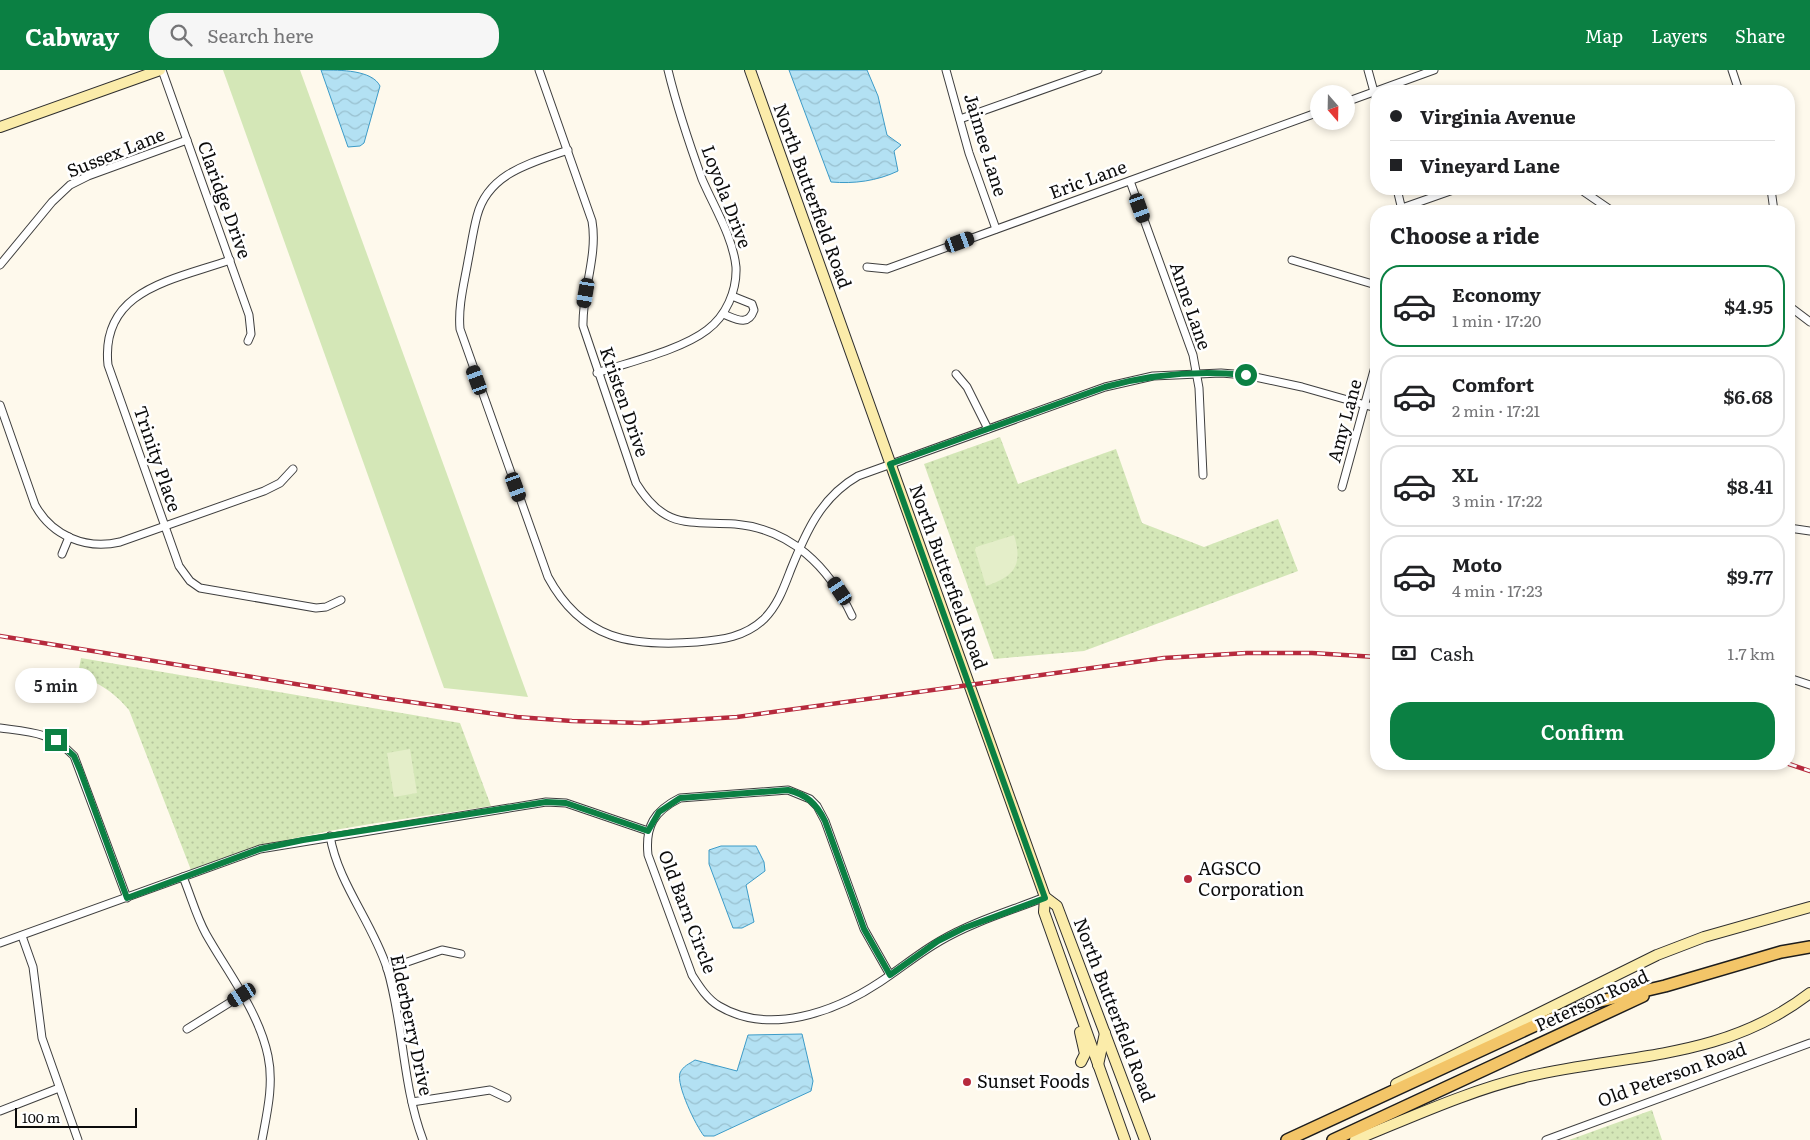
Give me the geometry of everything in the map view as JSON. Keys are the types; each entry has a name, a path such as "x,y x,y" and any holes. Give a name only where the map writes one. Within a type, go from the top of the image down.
{"main road":[{"path":"0,127 161,70"},
{"name":"North Butterfield Road","path":"750,70 1045,898 1044,912 1124,1140"},
{"name":"North Butterfield Road","path":"1045,898 1057,906 1145,1140"},
{"name":"Peterson Road","path":"1291,1138 1431,1066 1657,955 1704,937 1810,907"},
{"path":"1665,986 1772,954 1810,947"},
{"path":"1063,966 1063,978 1085,1054 1081,1062"},
{"name":"Peterson Road","path":"1291,1138 1536,1025 1592,1003 1665,986"},
{"name":"Peterson Road","path":"1333,1140 1665,986"},
{"path":"1355,1140 1441,1105 1527,1077 1610,1061 1647,1057 1710,1044 1772,1018 1810,993"},
{"path":"1098,1065 1105,1033"}],"street":[{"name":"Claridge Drive","path":"161,70 249,315 251,334 248,342"},
{"name":"Kristen Drive","path":"539,70 592,221 594,233 582,310 584,335 636,483 652,505 679,521 753,528 778,536 800,549 818,563 828,574 852,616"},
{"name":"Loyola Drive","path":"597,373 685,342 708,330 723,314 732,296 736,269 732,248 700,170 668,70"},
{"name":"Jaimee Lane","path":"946,70 969,152 996,229"},
{"path":"960,119 1098,70"},
{"path":"1368,70 1373,85"},
{"path":"1399,85 1434,70"},
{"path":"1732,70 1737,85"},
{"path":"1355,100 1370,96"},
{"name":"Eric Lane","path":"867,267 887,269 1310,115"},
{"name":"Sussex Lane","path":"0,266 52,202 70,185 88,176 187,140"},
{"path":"568,150 510,172 494,186 484,200 477,215 459,316 464,344 548,577 566,604 591,625 624,640 644,644 723,640 752,629 764,618 783,590 811,522 842,485 858,476 890,464 1105,387 1132,380 1197,373 1246,375 1302,387 1370,406"},
{"name":"Anne Lane","path":"1130,181 1193,355 1197,373 1203,474"},
{"path":"1413,205 1440,195"},
{"path":"1589,195 1603,205"},
{"name":"Trinity Place","path":"230,260 143,291 123,308 112,324 107,350 108,365 179,566 190,581 200,588 316,608 341,600"},
{"path":"1292,260 1370,283"},
{"path":"723,314 739,321 747,321 752,317 754,310 752,304 732,296"},
{"path":"1795,311 1810,322"},
{"path":"956,374 967,387 988,429"},
{"name":"Amy Lane","path":"1342,487 1370,385"},
{"path":"0,405 35,504 48,524 69,537 90,544 112,544 264,491 280,483 293,469"},
{"path":"1795,529 1810,531"},
{"path":"62,554 69,537"},
{"path":"1795,680 1810,685"},
{"path":"0,728 45,735 56,740 74,756 127,898"},
{"name":"Old Barn Circle","path":"890,975 864,929 825,821 817,806 810,799 788,790 680,798 659,812 648,831 646,839 648,855 692,975 702,991 718,1006 737,1015 761,1021 779,1020 819,1011 844,1002 890,975 938,941 964,928 1045,898"},
{"path":"0,943 260,849 330,836 546,802 566,803 648,831"},
{"name":"Elderberry Drive","path":"330,836 338,868 368,923 387,969 412,1102 423,1140"},
{"path":"184,877 201,924 254,1015 268,1057 270,1094 262,1140"},
{"path":"22,936 33,967 40,1030 78,1140"},
{"path":"387,969 442,950 461,954"},
{"path":"187,1029 242,995"},
{"name":"Old Peterson Road","path":"1546,1140 1810,1043"},
{"path":"0,1111 59,1088"},
{"path":"412,1102 490,1090 507,1098"}],"green space":[{"path":"223,70 300,70 528,697 444,688"},
{"path":"1000,437 1018,484 1116,449 1142,523 1204,547 1278,519 1298,571 1084,651 994,659 924,464"},
{"path":"1014,535 1018,554 1014,568 1004,578 986,586 975,550 976,547"},
{"path":"81,658 460,723 491,806 339,829 301,837 227,857 191,870 129,710 106,689 78,674"},
{"path":"410,749 417,793 394,797 387,753"},
{"path":"1652,1110 1662,1140 1569,1140"}],"water":[{"path":"321,70 363,74 376,81 380,86 364,143 360,146 348,147"},
{"path":"789,70 867,70 878,96 887,135 901,145 894,151 898,171 865,181 831,182"},
{"path":"721,846 756,846 764,862 765,871 746,885 754,922 742,928 733,928 709,864 709,850"},
{"path":"802,1034 813,1081 811,1091 714,1136 704,1136 696,1124 681,1086 680,1073 686,1065 695,1060 737,1071 748,1035"}],"railway":[{"path":"0,636 382,698 517,717 642,723 737,717 1164,658 1247,653 1312,653 1370,657"},
{"path":"1795,766 1810,771"}],"place":[{"name":"AGSCO Corporation","path":"1188,879"},
{"name":"Sunset Foods","path":"967,1082"}],"route":[{"path":"56,740 74,756 127,898 260,849 303,840 546,802 566,803 648,831 651,822 659,812 667,804 680,798 788,790 810,799 817,806 825,821 864,929 890,975 938,941 964,928 1045,898 890,464 1105,387 1132,380 1179,374 1221,373 1246,375"}]}
